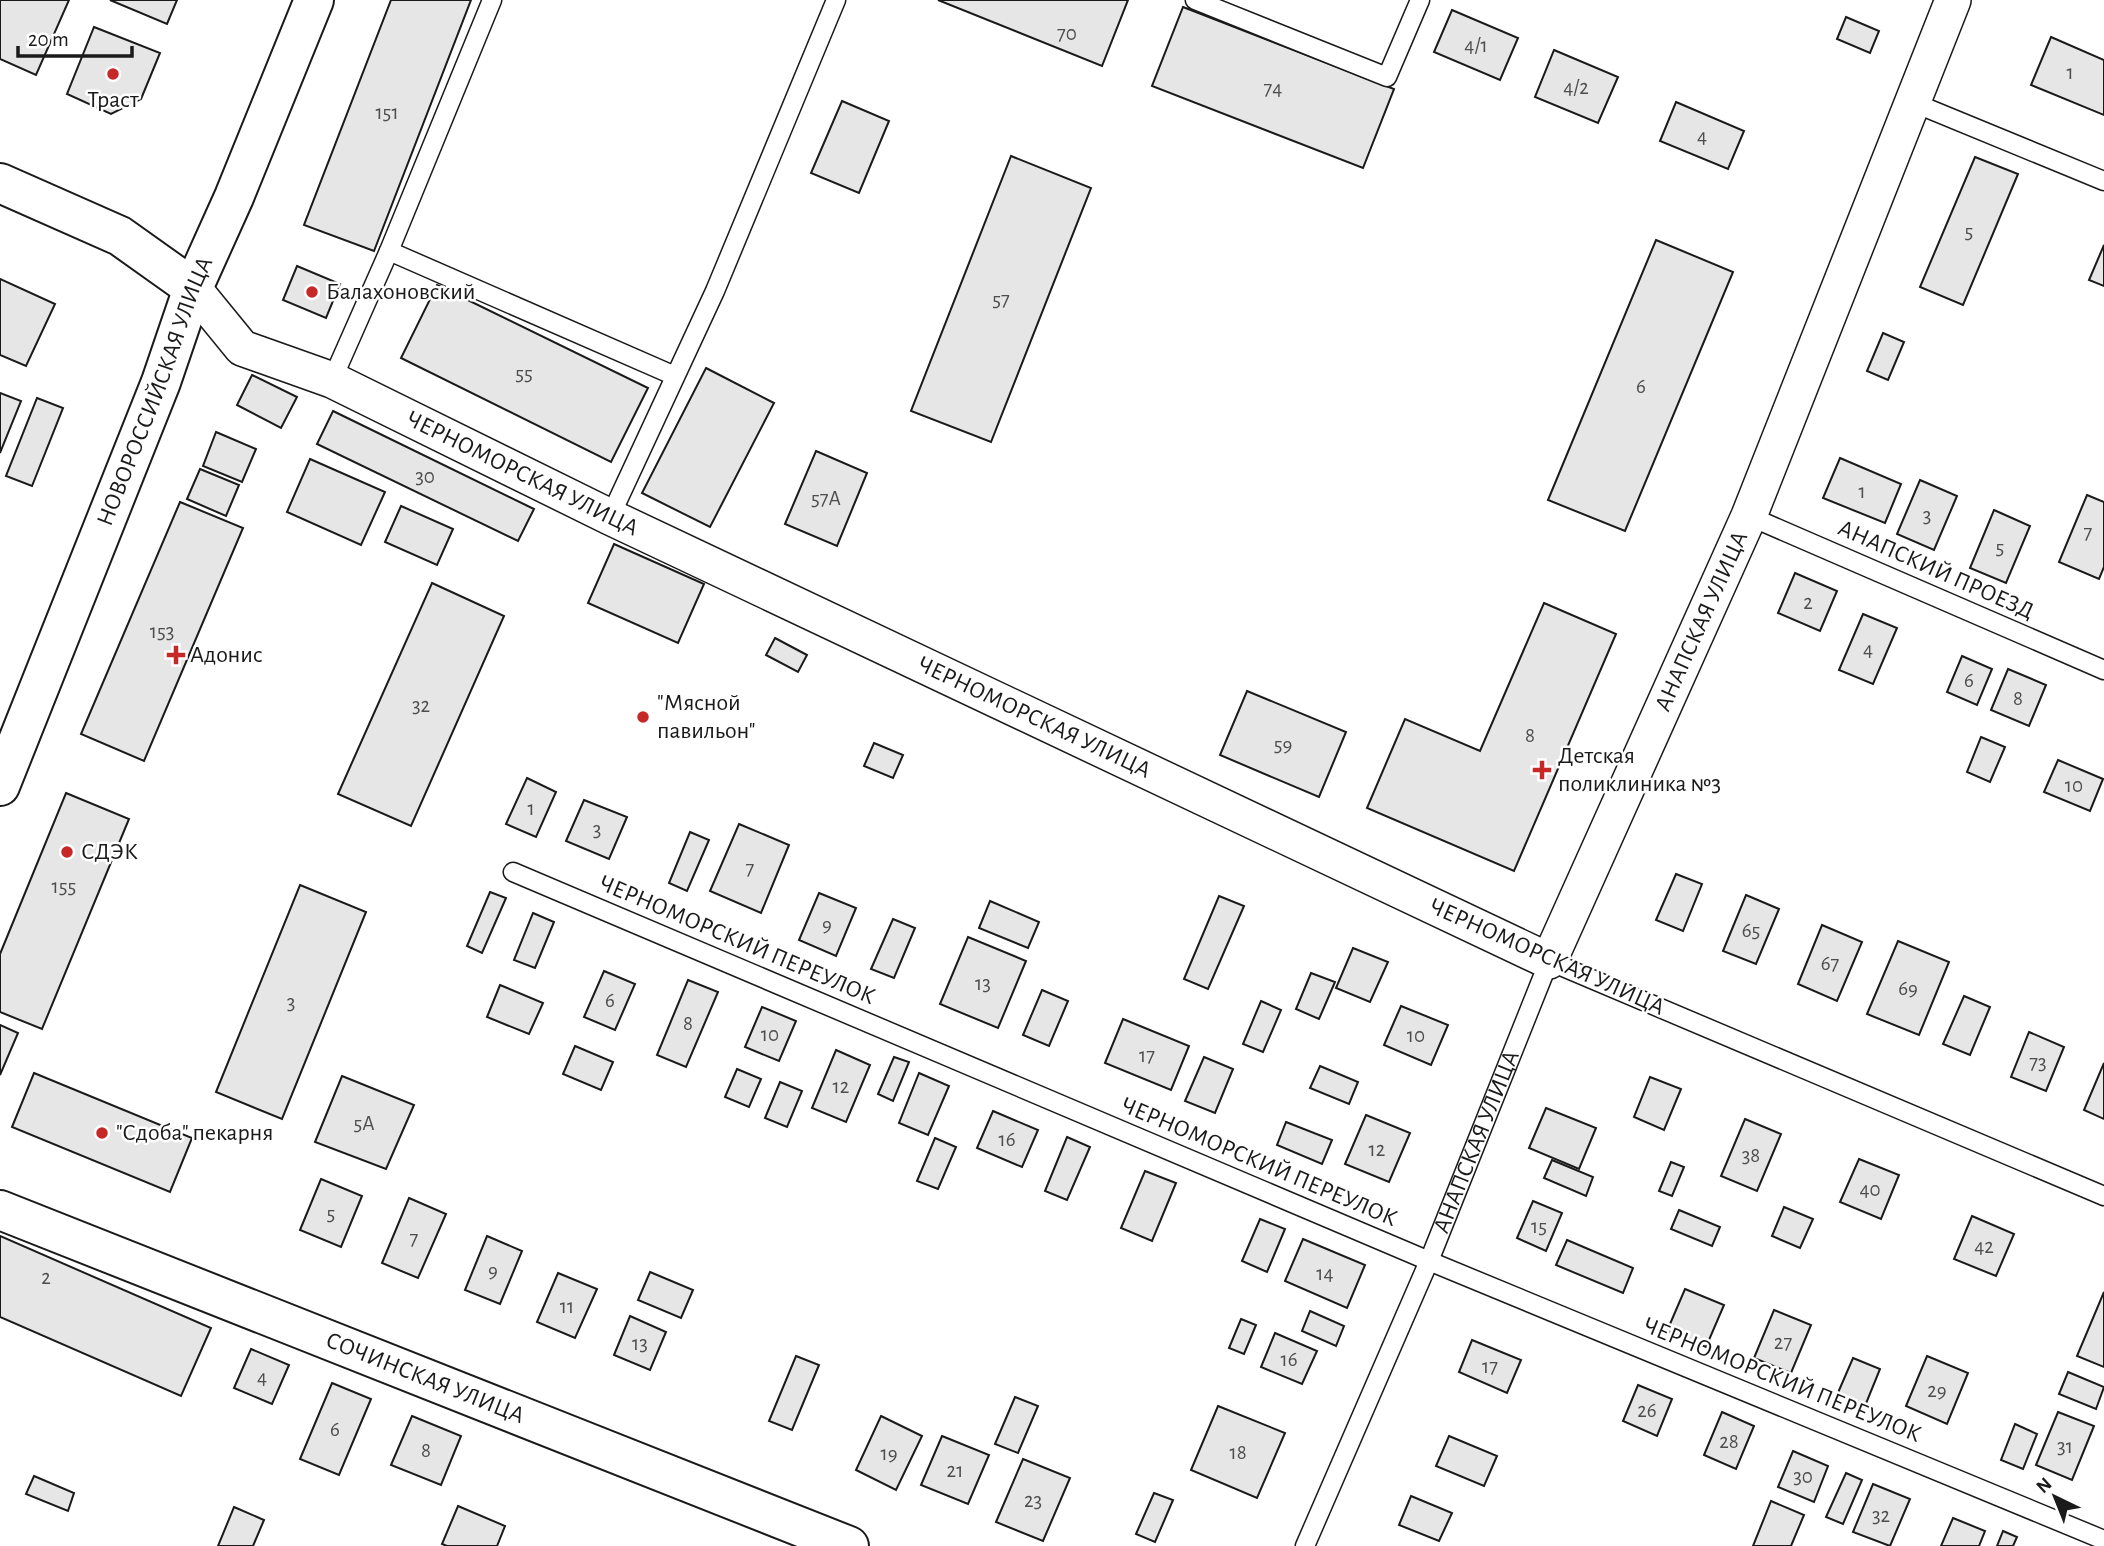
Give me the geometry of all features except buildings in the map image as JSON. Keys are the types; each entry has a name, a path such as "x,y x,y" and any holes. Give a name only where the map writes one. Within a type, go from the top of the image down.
{"main road":[{"name":"НОВОРОССИЙСКАЯ УЛИЦА","path":"0,786 161,382 193,288 234,197 314,0"},
{"name":"ЧЕРНОМОРСКАЯ УЛИЦА","path":"0,183 120,236 193,288"},
{"name":"СОЧИНСКАЯ УЛИЦА","path":"0,1210 849,1546"}],"street":[{"name":"АНАПСКАЯ УЛИЦА","path":"1549,961 1749,516 1952,0"},
{"name":"ЧЕРНОМОРСКАЯ УЛИЦА","path":"193,288 242,348 332,380 610,517 1549,961"}],"lane":[{"path":"332,380 389,251 492,0"},
{"path":"610,517 715,291 836,0"},
{"path":"1195,0 1387,77 1420,0"},
{"path":"1912,102 2104,181"},
{"path":"389,251 675,376"},
{"name":"АНАПСКИЙ ПРОЕЗД","path":"1749,516 2104,670"},
{"name":"ЧЕРНОМОРСКИЙ ПЕРЕУЛОК","path":"513,872 1429,1261 2104,1540"},
{"name":"ЧЕРНОМОРСКАЯ УЛИЦА","path":"1549,961 2104,1196"},
{"name":"АНАПСКАЯ УЛИЦА","path":"1305,1546 1429,1261 1549,961"}],"place":[{"name":"Траст","path":"113,74"},
{"name":"Балахоновский","path":"312,292"},
{"name":"Адонис","path":"176,655"},
{"name":"\"Мясной павильон\"","path":"643,717"},
{"name":"Детская поликлиника №3","path":"1542,770"},
{"name":"СДЭК","path":"67,852"},
{"name":"\"Сдоба\" пекарня","path":"102,1133"}]}
